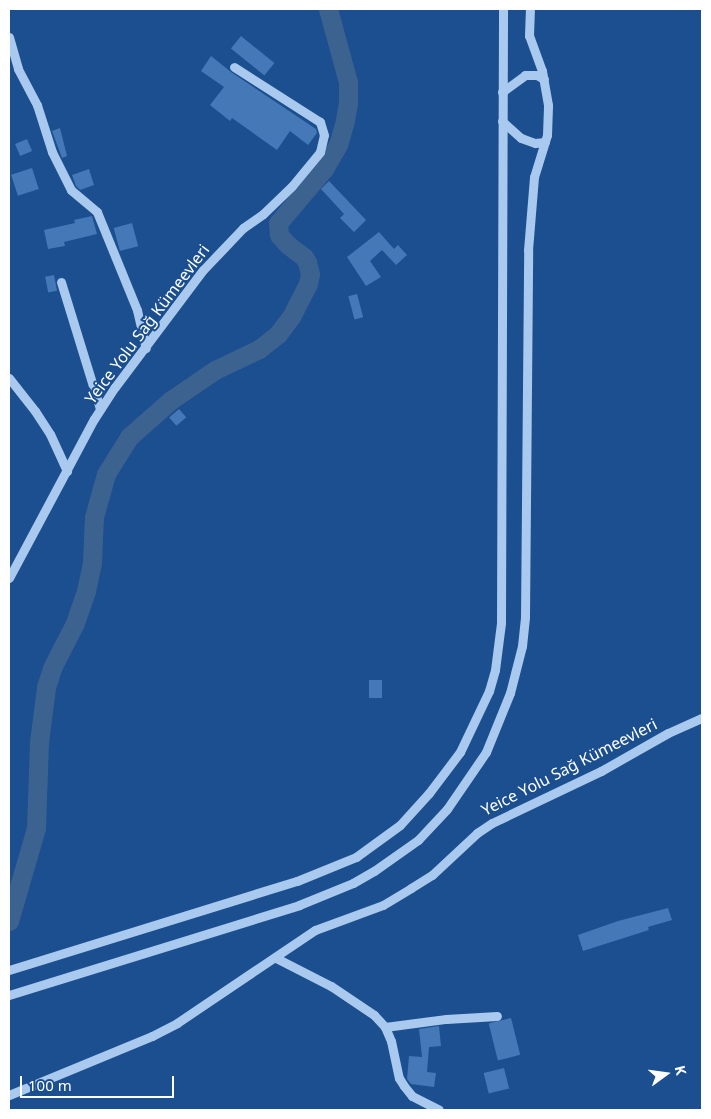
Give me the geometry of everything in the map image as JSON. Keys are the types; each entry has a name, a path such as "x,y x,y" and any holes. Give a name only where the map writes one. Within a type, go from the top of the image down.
{"street":[{"path":"9,970 297,881 356,857 400,825 429,793 460,752 489,692 501,624 503,9"},
{"path":"9,995 300,905 353,883 374,871 418,840 447,809 476,769 502,714 522,646 525,617 528,250 534,177 545,142 548,105 544,79 529,36 530,9"},
{"path":"9,37 18,69 37,105 52,152 70,190 97,212 137,310 146,348"},
{"name":"Yeice Yolu Sağ Kümeevleri","path":"9,578 100,409 203,270 244,228 263,214 292,186 316,158 324,142 323,128 316,119 234,67"},
{"path":"502,92 525,75 537,74 544,79"},
{"path":"502,121 521,138 535,143 545,142"},
{"path":"61,282 100,409"},
{"path":"9,378 50,434 67,471"},
{"name":"Yeice Yolu Sağ Kümeevleri","path":"9,1095 152,1036 195,1012 315,930 383,905 432,875 477,833 492,823 601,771 668,733 702,718"},
{"path":"276,958 351,999 374,1015 385,1027 391,1041 399,1078 404,1086 412,1096 439,1110"},
{"path":"385,1027 446,1019 497,1016"}],"building":[{"path":"241,36 274,63 264,75 231,48"},
{"path":"211,56 231,72 316,129 317,133 308,145 290,131 277,150 232,118 230,121 210,105 224,87 201,71"},
{"path":"60,128 67,156 62,158 52,131"},
{"path":"27,139 32,151 20,156 15,144"},
{"path":"32,168 39,189 18,196 11,175"},
{"path":"89,169 94,185 80,190 76,186 72,175"},
{"path":"329,181 366,220 354,232 340,218 344,214 321,189"},
{"path":"92,216 97,234 64,242 65,246 48,249 44,230 75,223 74,220"},
{"path":"132,223 138,246 120,251 114,228"},
{"path":"379,232 394,249 398,245 407,255 396,265 382,250 370,261 381,277 366,286 347,257"},
{"path":"54,275 57,291 48,292 45,277"},
{"path":"357,294 363,317 355,320 348,296"},
{"path":"179,409 186,417 176,426 169,418"},
{"path":"369,680 382,680 382,698 369,698"},
{"path":"668,908 672,920 648,927 649,930 583,951 578,935 618,921"},
{"path":"511,1018 520,1055 498,1060 489,1024"},
{"path":"439,1026 441,1046 429,1047 427,1072 436,1073 434,1087 411,1084 407,1079 409,1056 422,1057 419,1029"},
{"path":"504,1068 509,1088 489,1093 484,1073"}],"waterway":[{"path":"9,921 36,828 39,742 46,687 52,668 75,623 86,591 92,562 94,517 106,474 129,437 171,400 215,370 259,349 278,334 291,317 308,284 310,274 307,262 304,257 288,245 279,235 278,223 324,169 338,145 345,120 348,103 348,82 328,9"}]}
